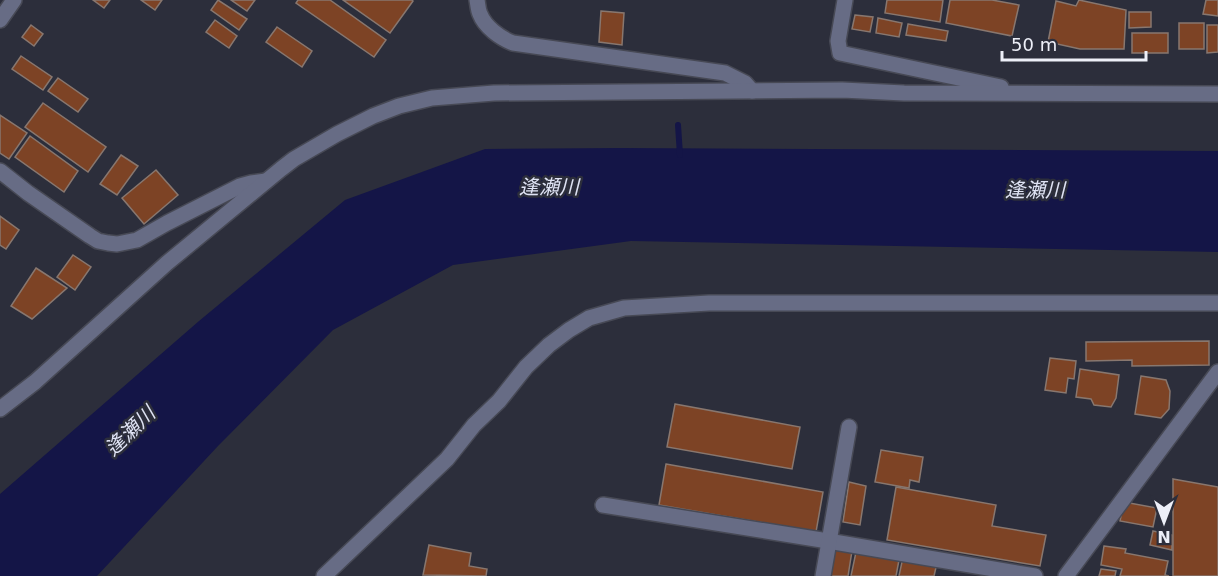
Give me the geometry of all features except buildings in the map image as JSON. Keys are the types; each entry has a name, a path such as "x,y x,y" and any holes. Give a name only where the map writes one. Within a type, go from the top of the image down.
{"street":[{"path":"0,20 14,0"},
{"path":"477,0 479,13 484,23 504,40 513,43 725,73 745,83 752,91"},
{"path":"845,0 838,41 840,53 1031,93"},
{"path":"0,409 35,382 167,263 294,159 337,134 399,106 432,98 494,93 842,90 904,93 1218,94"},
{"path":"0,171 98,241 117,244 137,240 240,186 266,182"},
{"path":"324,576 447,459 474,425 499,401 525,367 549,345 589,318 624,308 709,303 1218,303"},
{"path":"1066,576 1218,372"},
{"path":"823,576 849,427"},
{"path":"603,505 1035,576"}],"water":[{"name":"逢瀬川","path":"485,149 1218,151 1218,252 631,241 453,265 333,330 218,446 97,576 0,576 0,494 199,321 345,200"}],"waterway":[{"path":"678,125 680,155"}]}
